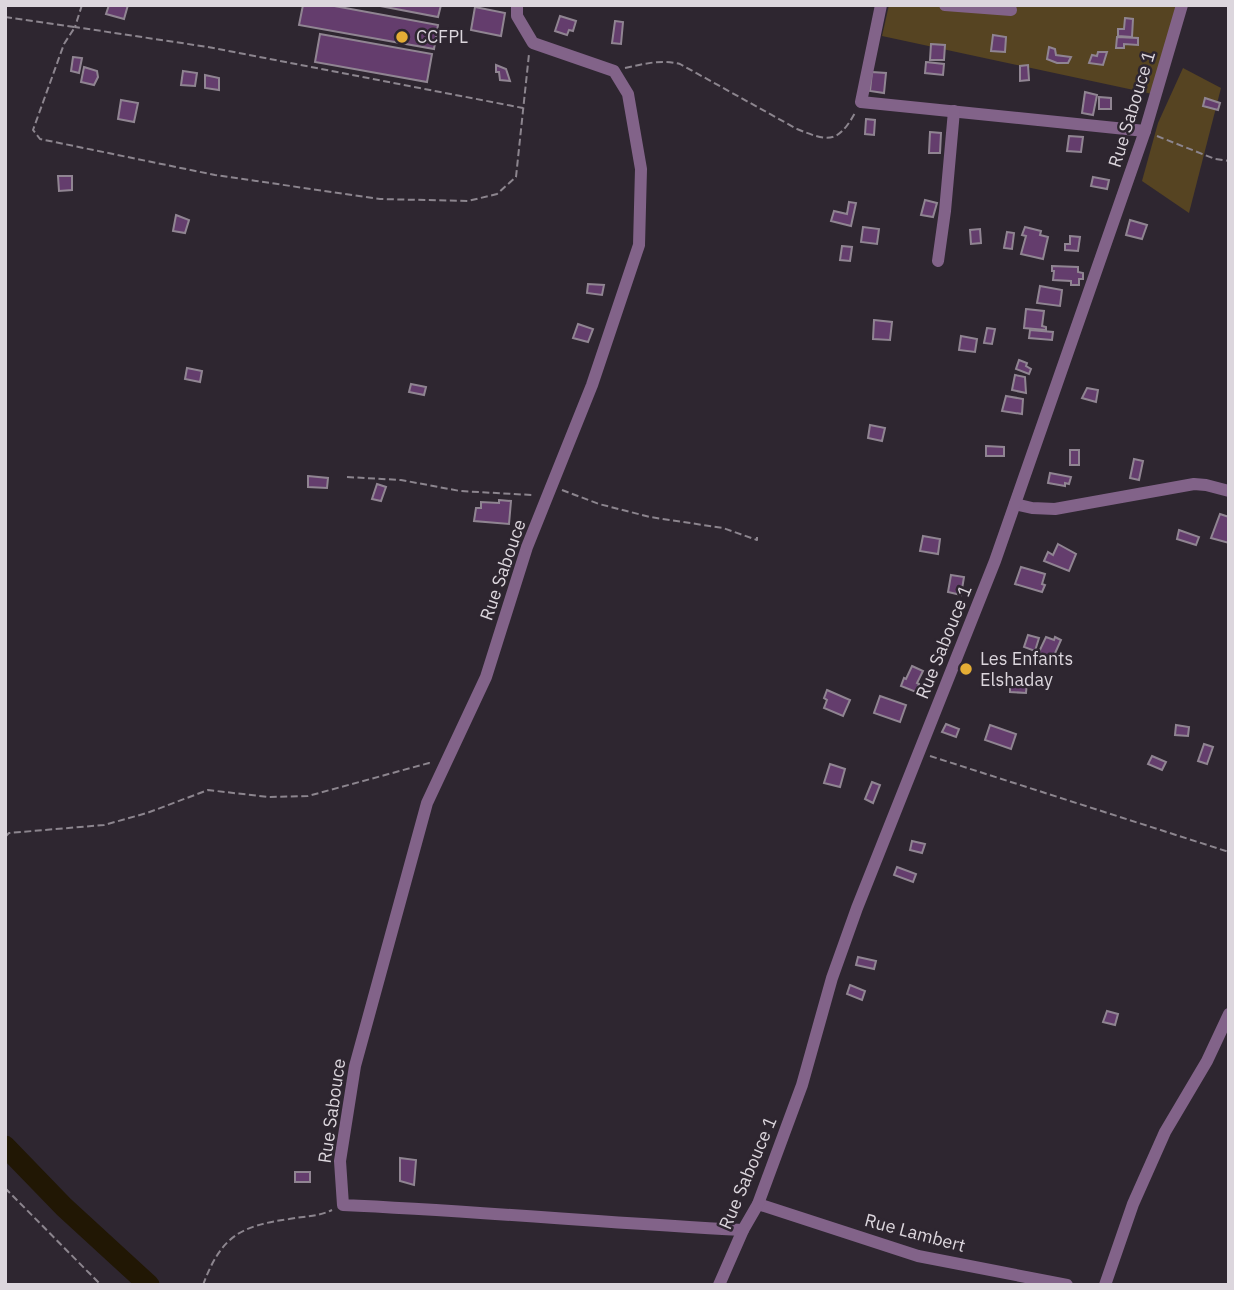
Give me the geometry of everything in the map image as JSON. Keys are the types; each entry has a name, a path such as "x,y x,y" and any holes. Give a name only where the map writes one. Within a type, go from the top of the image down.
{"street":[{"path":"517,5 517,16 533,43 614,71"},
{"path":"881,5 861,102 1145,131"},
{"path":"944,5 1011,10"},
{"name":"Rue Sabouce 1","path":"719,1285 743,1230 758,1204 802,1085 832,978 853,920 995,561 1145,131 1182,5"},
{"name":"Rue Sabouce","path":"343,1205 340,1161 355,1066 427,803 486,677 527,547 592,385 639,245 641,169 628,94 614,71"},
{"path":"938,261 954,111"},
{"path":"1015,504 1055,509 1194,484 1229,491"},
{"path":"1105,1285 1133,1204 1160,1144 1207,1061 1229,1014"},
{"name":"Rue Lambert","path":"758,1204 918,1256 1067,1285"},
{"path":"343,1205 443,1209 580,1221 743,1230"}],"path":[{"path":"82,5 75,27 64,44 33,130 40,139 215,175 380,199 468,201 497,194 516,177 529,52 533,43"},
{"path":"5,17 208,47 524,108"},
{"path":"614,71 649,63 680,64 797,129 817,137 831,138 840,134 861,102"},
{"path":"1145,131 1215,159 1229,161"},
{"path":"347,477 401,480 460,491 549,491 650,517 723,528 757,540 757,537"},
{"path":"919,752 1229,852"},
{"path":"5,837 9,833 104,825 147,813 208,790 268,797 308,796 429,764 443,768"},
{"path":"5,1188 101,1285"},
{"path":"203,1285 217,1254 238,1233 257,1224 320,1216 343,1205"}],"shaded area":[{"path":"889,5 1182,5 1157,95 882,36"},
{"path":"1183,68 1221,88 1189,213 1142,181 1158,123"}],"building":[{"path":"109,5 128,5 124,19 106,14"},
{"name":"CCFPL","path":"303,5 329,5 438,25 434,49 299,25"},
{"name":"CCFPL","path":"375,5 441,5 438,17"},
{"name":"CCFPL","path":"475,7 505,13 501,36 471,30"},
{"path":"560,16 576,21 573,31 569,30 567,35 555,31"},
{"path":"1125,18 1133,19 1132,37 1118,36 1118,29 1124,29"},
{"path":"615,21 623,22 621,44 612,43"},
{"name":"CCFPL","path":"320,34 432,54 427,82 315,62"},
{"path":"993,35 1006,37 1005,52 991,51"},
{"path":"1117,37 1138,38 1138,45 1124,44 1124,48 1116,48"},
{"path":"931,44 945,45 944,60 930,60"},
{"path":"1049,47 1055,49 1056,55 1071,57 1068,63 1047,59"},
{"path":"1098,52 1107,52 1103,65 1089,63 1092,55 1097,56"},
{"path":"73,57 82,58 79,73 71,71"},
{"path":"926,62 944,64 943,75 925,73"},
{"path":"496,65 506,69 510,81 500,80"},
{"path":"1028,65 1029,80 1020,81 1020,66"},
{"path":"84,67 97,71 98,77 94,85 81,82"},
{"path":"183,71 197,73 195,86 181,85"},
{"path":"872,72 886,73 884,93 870,91"},
{"path":"205,75 219,78 219,90 205,88"},
{"path":"1085,92 1097,95 1093,115 1082,113"},
{"path":"1099,97 1111,98 1111,109 1099,109"},
{"path":"1205,98 1220,103 1218,110 1203,106"},
{"path":"121,100 138,103 134,122 118,119"},
{"path":"866,119 875,120 874,135 865,134"},
{"path":"930,132 941,133 940,153 929,153"},
{"path":"1069,136 1083,137 1081,152 1067,151"},
{"path":"58,176 72,176 72,190 59,191"},
{"path":"1093,177 1109,180 1107,189 1091,186"},
{"path":"925,200 937,203 933,217 921,215"},
{"path":"849,202 856,203 851,226 831,221 834,211 847,214"},
{"path":"176,215 189,220 185,233 173,231"},
{"path":"1130,220 1147,225 1142,239 1126,235"},
{"path":"863,227 879,229 877,244 861,242"},
{"path":"1025,227 1041,231 1040,235 1048,237 1043,259 1021,254 1026,236 1022,235"},
{"path":"980,229 981,243 971,244 970,230"},
{"path":"1007,232 1014,233 1012,249 1004,248"},
{"path":"1070,236 1080,237 1078,251 1065,250 1065,244 1070,244"},
{"path":"842,246 852,247 850,261 840,260"},
{"path":"1052,266 1078,267 1078,272 1083,273 1083,279 1079,279 1079,285 1071,285 1071,281 1053,280"},
{"path":"588,284 604,285 602,295 587,293"},
{"path":"1040,286 1062,290 1060,306 1037,303"},
{"path":"1026,309 1044,311 1042,326 1046,327 1046,330 1024,328"},
{"path":"874,320 892,322 890,340 873,339"},
{"path":"578,324 593,329 588,342 573,338"},
{"path":"987,328 995,329 992,344 984,343"},
{"path":"1030,330 1053,332 1052,340 1029,338"},
{"path":"961,336 977,339 975,352 959,350"},
{"path":"1019,360 1027,363 1026,366 1031,369 1029,374 1016,369"},
{"path":"187,368 202,371 200,382 185,379"},
{"path":"1015,375 1025,377 1026,393 1012,390"},
{"path":"411,384 426,387 424,395 409,392"},
{"path":"1087,388 1098,390 1096,402 1082,398"},
{"path":"1006,396 1023,399 1022,414 1002,411"},
{"path":"870,425 885,428 882,441 868,438"},
{"path":"986,446 1004,447 1004,456 986,456"},
{"path":"1070,450 1079,450 1079,465 1070,465"},
{"path":"1134,459 1143,461 1139,480 1130,478"},
{"path":"1050,473 1071,477 1069,484 1065,483 1065,486 1048,483"},
{"path":"308,476 328,478 327,488 308,487"},
{"path":"377,484 386,487 381,501 372,499"},
{"path":"499,500 511,501 509,524 474,521 476,508 481,508 481,502 499,503"},
{"path":"1220,514 1229,517 1229,543 1211,538"},
{"path":"1179,530 1199,537 1196,545 1177,539"},
{"path":"923,536 940,539 938,554 920,551"},
{"path":"1058,544 1076,554 1069,571 1044,561 1048,552 1053,555"},
{"path":"1021,567 1045,574 1042,592 1015,584"},
{"path":"951,575 964,577 961,595 948,592"},
{"path":"1028,635 1039,638 1035,651 1024,647"},
{"path":"1046,637 1061,640 1052,660 1038,654"},
{"path":"912,666 923,671 916,692 901,686"},
{"path":"1010,681 1027,682 1026,693 1010,692"},
{"path":"827,690 850,700 843,716 824,708"},
{"path":"880,696 906,705 900,722 874,713"},
{"path":"946,724 959,729 956,737 942,732"},
{"path":"990,725 1016,734 1011,749 985,740"},
{"path":"1176,725 1189,727 1188,736 1175,735"},
{"path":"1204,744 1213,747 1207,764 1198,761"},
{"path":"1152,756 1166,762 1162,770 1148,764"},
{"path":"830,764 845,769 840,787 824,783"},
{"path":"872,782 880,785 873,803 865,799"},
{"path":"912,841 925,844 922,853 910,850"},
{"path":"897,867 916,874 913,882 894,875"},
{"path":"858,957 876,961 874,969 856,965"},
{"path":"850,985 865,991 862,1000 847,994"},
{"path":"1107,1011 1118,1014 1115,1025 1103,1022"},
{"path":"400,1158 416,1160 414,1185 400,1181"},
{"path":"295,1172 310,1172 310,1182 295,1182"}],"waterway":[{"path":"5,1146 64,1207 149,1285"}],"place":[{"name":"CCFPL","path":"402,37"},
{"name":"Les Enfants Elshaday","path":"966,669"}]}
